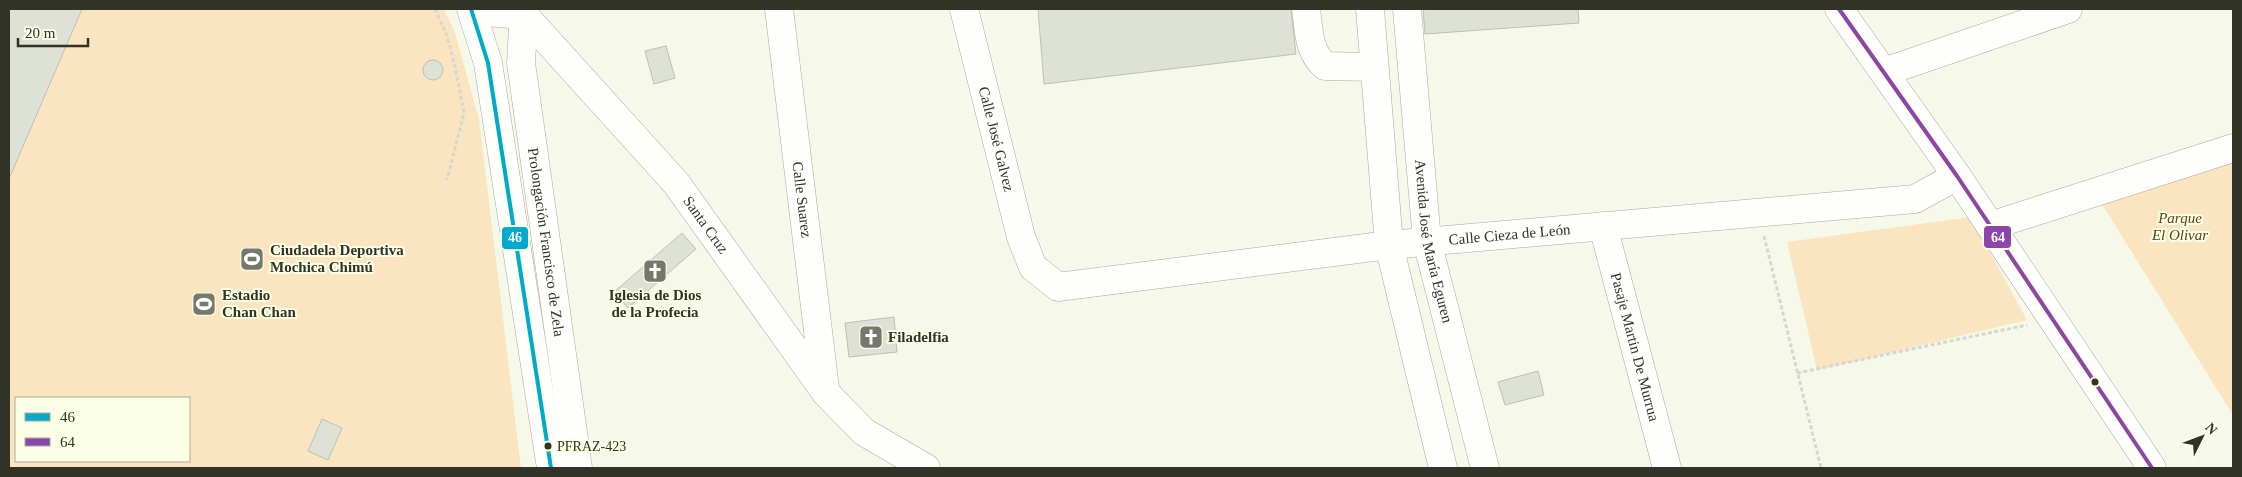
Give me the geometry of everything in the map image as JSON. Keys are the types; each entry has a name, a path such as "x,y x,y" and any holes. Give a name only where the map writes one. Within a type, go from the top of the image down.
{"street":[{"name":"Calle Suarez","path":"779,9 826,393"},
{"name":"Calle José Galvez","path":"964,9 1021,238 1033,267"},
{"path":"1306,9 1311,48 1317,59 1325,66 1374,67"},
{"path":"1839,9 1957,176 2152,468"},
{"path":"1884,72 2068,9"},
{"path":"472,10 524,12"},
{"name":"Prolongación Francisco de Zela","path":"472,10 488,63 550,468"},
{"name":"Santa Cruz","path":"524,12 676,183 826,393 864,432 926,468"},
{"name":"Prolongación Francisco de Zela","path":"524,12 521,63 578,468"},
{"path":"1407,13 1370,15 1374,67 1389,245 1443,468"},
{"name":"Avenida José María Eguren","path":"1407,13 1428,241 1485,468"},
{"path":"1990,226 2233,148"},
{"name":"Calle Cieza de León","path":"1033,267 1058,287 1389,245 1915,199 1957,176"},
{"name":"Pasaje Martin De Murrua","path":"1603,226 1667,468"}],"path":[{"path":"435,9 447,36 456,66 464,113 447,180"},
{"path":"1758,212 1821,468"},
{"path":"1797,373 2053,320"}],"green space":[{"name":"Ciudadela Deportiva Mochica Chimú","path":"9,9 444,9 455,33 479,119 521,468 9,468"},
{"name":"Parque El Olivar","path":"2233,157 2233,415 2095,193"},
{"path":"1971,217 2027,320 1817,370 1787,242"}],"building":[{"path":"9,9 82,9 9,179"},
{"path":"1038,9 1291,9 1296,54 1044,84"},
{"path":"1423,9 1578,9 1579,23 1425,34"},
{"path":"666,46 675,78 654,84 645,51"},
{"path":"429,60 437,60 443,66 443,74 437,80 429,80 423,74 423,66"},
{"name":"Iglesia de Dios de la Profecia","path":"682,233 696,249 628,308 614,292"},
{"name":"Filadelfia","path":"894,317 897,352 849,357 845,323"},
{"path":"1538,371 1544,395 1505,405 1498,382"},
{"path":"322,419 342,428 328,460 308,451"}],"transit line":[{"name":"46","path":"471,9 488,63 551,468"},
{"name":"64","path":"1839,9 1957,176 2152,468"}],"place":[{"name":"Ciudadela Deportiva Mochica Chimú","path":"252,259"},
{"name":"Iglesia de Dios de la Profecia","path":"655,271"},
{"name":"Estadio Chan Chan","path":"204,304"},
{"name":"Filadelfia","path":"871,337"},
{"name":"PFRAZ-423","path":"548,446"}]}
